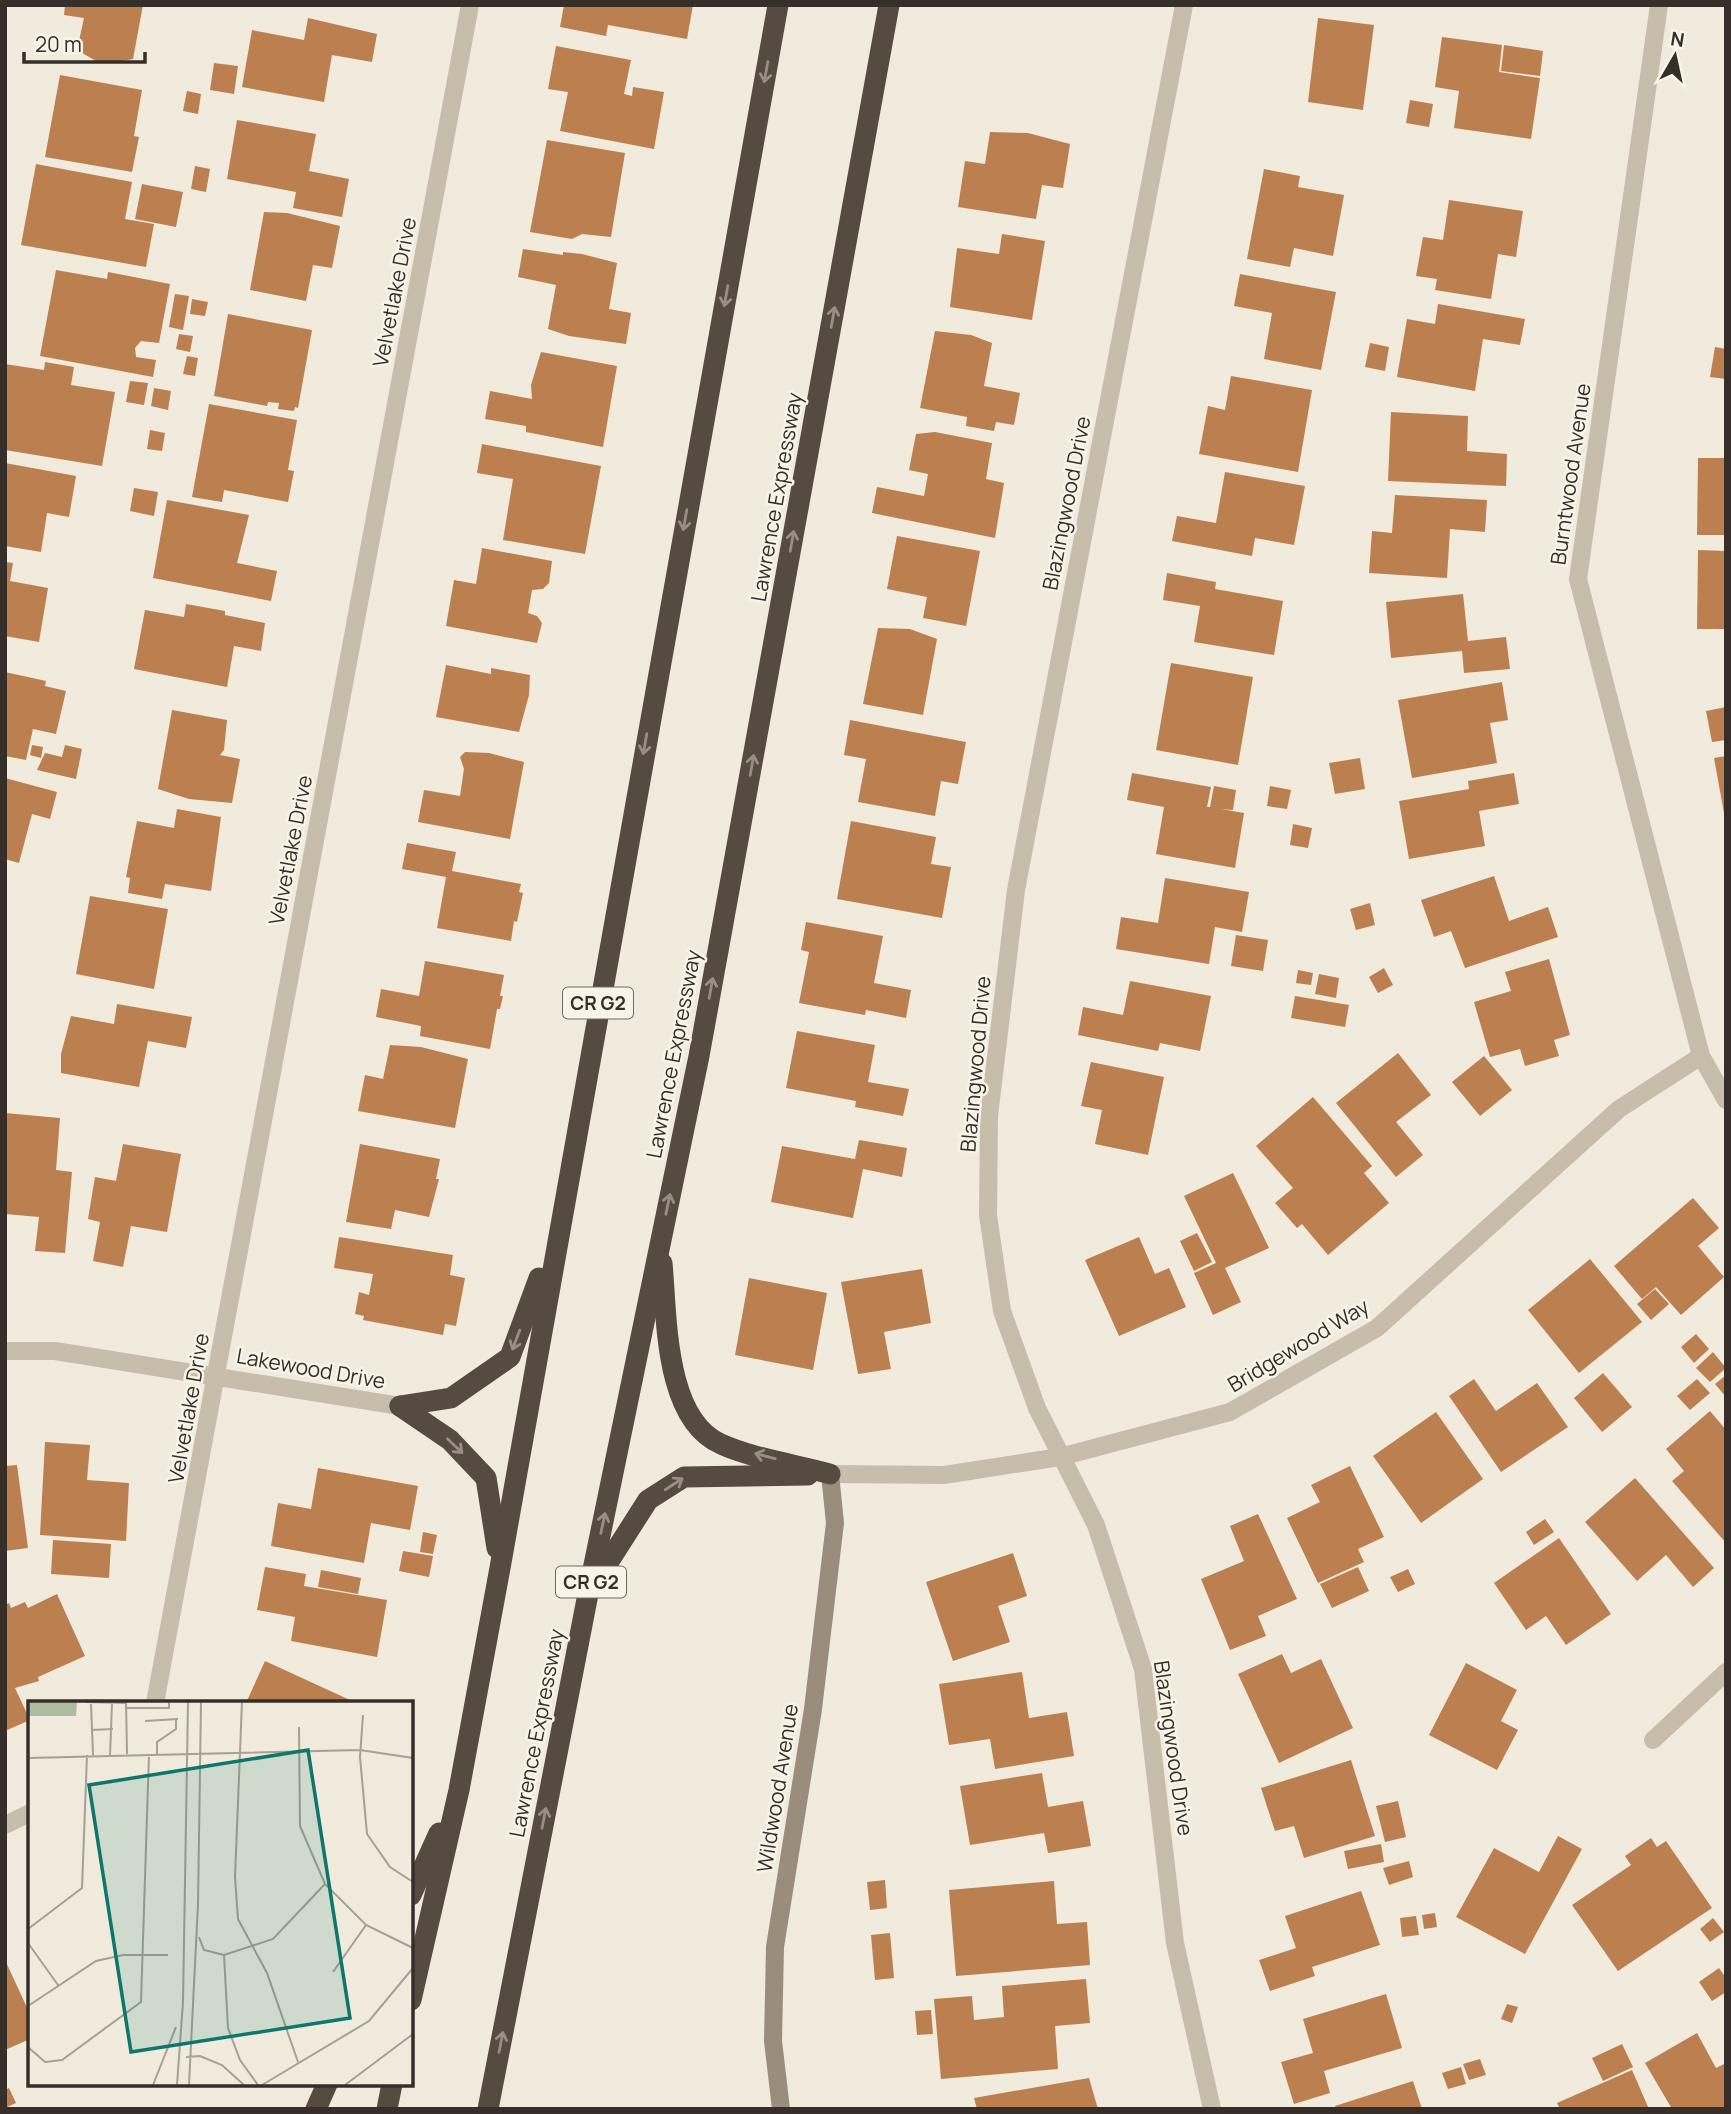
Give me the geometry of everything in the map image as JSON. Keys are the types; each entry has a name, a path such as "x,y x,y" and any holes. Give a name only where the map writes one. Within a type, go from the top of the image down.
{"highway":[{"name":"CR G2","path":"413,1991 458,1790 500,1568 557,1230 778,5"},
{"name":"Lawrence Expressway","path":"488,2109 588,1594 699,1056 889,5"},
{"path":"400,1406 451,1398 510,1357 557,1230"},
{"path":"660,1244 673,1371 688,1416 719,1444 830,1474"},
{"path":"400,1406 450,1440 486,1478 500,1568"},
{"path":"588,1594 648,1500 684,1477 830,1474"},
{"path":"413,1891 458,1790"},
{"path":"316,2109 326,2086"},
{"path":"387,2109 392,2086"}],"street":[{"name":"Velvetlake Drive","path":"155,1701 470,5"},
{"name":"Blazingwood Drive","path":"1184,5 1016,890 989,1116 988,1215 1002,1311 1031,1394 1096,1525 1143,1669 1175,1943 1212,2109"},
{"name":"Burntwood Avenue","path":"1659,5 1578,579 1701,1056 1726,1100"},
{"name":"Bridgewood Way","path":"830,1474 944,1475 1060,1457 1230,1412 1377,1328 1619,1109 1701,1056"},
{"name":"Lakewood Drive","path":"5,1351 55,1351 218,1374 400,1406"},
{"name":"Wildwood Avenue","path":"782,2109 774,2041 775,1947 813,1709 835,1523 830,1474"},
{"path":"1653,1740 1726,1672"},
{"path":"5,1825 28,1814"}],"building":[{"path":"65,5 143,5 133,59 112,63 96,61 77,50 84,18 64,15"},
{"path":"564,5 693,5 687,39 608,25 606,36 560,27"},
{"path":"308,18 377,34 372,62 332,55 324,102 242,87 252,30 304,40"},
{"path":"1318,18 1374,25 1363,110 1308,102"},
{"path":"1442,37 1502,45 1499,72 1540,78 1531,139 1454,128 1459,91 1435,87"},
{"path":"1504,45 1543,51 1540,76 1501,71"},
{"path":"556,46 631,60 624,94 632,96 633,87 664,92 654,149 560,131 568,92 548,89"},
{"path":"214,63 238,66 234,94 210,90"},
{"path":"60,75 142,90 134,136 139,137 132,172 45,157"},
{"path":"187,91 201,94 198,114 183,111"},
{"path":"1410,100 1433,104 1429,127 1406,123"},
{"path":"237,120 316,134 309,171 349,179 342,217 293,208 296,192 227,179"},
{"path":"990,132 1028,133 1070,144 1063,188 1042,185 1036,219 958,207 965,161 985,164"},
{"path":"547,140 625,153 611,237 582,234 572,239 530,232"},
{"path":"36,164 132,182 125,219 154,224 146,267 21,245"},
{"path":"195,166 210,169 206,192 191,189"},
{"path":"1264,169 1300,176 1298,187 1344,195 1333,256 1294,248 1290,267 1247,259"},
{"path":"142,184 183,192 176,227 135,219"},
{"path":"1449,200 1523,211 1516,257 1498,254 1491,299 1435,290 1437,279 1416,276 1423,237 1443,240"},
{"path":"264,212 287,213 340,226 332,268 313,265 306,301 250,290"},
{"path":"1002,234 1045,241 1032,320 950,307 957,248 999,254"},
{"path":"523,249 563,255 563,252 582,254 617,263 609,309 631,313 626,344 569,336 548,329 556,285 518,277"},
{"path":"56,270 107,279 108,272 170,284 159,343 141,341 135,348 136,357 156,360 153,377 40,356"},
{"path":"1240,274 1336,292 1321,370 1264,359 1272,313 1234,306"},
{"path":"175,294 189,296 183,330 169,327"},
{"path":"192,299 208,302 205,316 190,314"},
{"path":"1438,304 1525,319 1520,345 1483,339 1475,391 1397,377 1407,319 1435,324"},
{"path":"228,314 312,330 298,408 295,407 294,411 278,409 279,403 268,402 267,406 214,396"},
{"path":"935,331 971,335 992,343 984,386 1020,393 1014,425 996,422 994,431 966,426 967,417 920,408"},
{"path":"179,334 193,336 190,352 176,349"},
{"path":"1370,343 1389,347 1385,371 1365,367"},
{"path":"1715,347 1726,349 1726,379 1710,377"},
{"path":"541,352 617,366 603,447 526,432 526,426 485,419 490,391 532,399 531,385"},
{"path":"187,356 198,358 195,376 183,374"},
{"path":"45,362 74,367 71,385 115,392 102,466 5,450 5,364 44,370"},
{"path":"1231,376 1312,390 1298,472 1199,454 1208,406 1225,410"},
{"path":"130,381 148,383 144,405 126,402"},
{"path":"154,388 171,391 168,410 151,406"},
{"path":"209,404 297,420 288,470 294,471 288,502 224,490 222,502 192,497"},
{"path":"1391,412 1468,416 1467,451 1507,454 1506,486 1388,481"},
{"path":"150,430 165,433 162,451 147,449"},
{"path":"935,432 992,443 986,479 1004,483 995,538 872,513 877,487 924,496 928,474 909,470 916,434"},
{"path":"482,444 601,466 585,554 503,540 513,479 477,473"},
{"path":"1698,458 1726,458 1726,535 1697,535"},
{"path":"5,463 76,476 69,517 47,513 41,552 5,546"},
{"path":"1225,472 1305,486 1294,545 1255,538 1252,556 1172,541 1177,516 1216,523"},
{"path":"134,488 158,492 154,516 130,511"},
{"path":"1395,495 1487,500 1485,532 1450,529 1447,578 1369,573 1372,531 1392,533"},
{"path":"167,500 249,515 237,563 277,571 271,601 153,578"},
{"path":"897,536 980,551 966,626 923,618 927,597 887,589"},
{"path":"482,548 552,561 549,583 543,589 532,590 528,613 537,616 542,623 537,643 446,626 454,580 476,584"},
{"path":"1698,550 1726,551 1726,629 1697,629"},
{"path":"5,562 13,563 10,581 48,588 39,642 5,636"},
{"path":"1167,573 1216,582 1215,589 1283,601 1274,655 1194,642 1200,606 1163,600"},
{"path":"1463,594 1468,641 1506,637 1510,669 1464,673 1462,651 1391,658 1386,602"},
{"path":"186,604 225,611 225,615 265,623 261,651 234,646 227,687 134,669 145,610 184,617"},
{"path":"878,628 910,629 937,639 923,715 863,704"},
{"path":"1171,663 1253,677 1238,765 1156,750"},
{"path":"446,665 491,674 491,668 530,675 529,695 519,732 436,717"},
{"path":"5,672 46,681 45,686 66,691 56,734 33,729 26,760 5,756"},
{"path":"1502,682 1508,720 1490,723 1497,763 1412,778 1398,700"},
{"path":"1726,707 1726,740 1712,742 1706,711"},
{"path":"172,710 227,720 224,750 220,755 240,759 232,803 189,799 158,789"},
{"path":"850,720 966,742 958,784 941,781 935,816 858,802 866,759 844,755"},
{"path":"32,745 43,747 41,758 30,755"},
{"path":"65,745 82,749 76,779 37,770 45,753 62,757"},
{"path":"465,752 489,753 524,762 510,839 418,822 424,790 460,796 464,769 460,757"},
{"path":"1726,756 1726,812 1724,813 1714,758"},
{"path":"1360,758 1365,789 1335,794 1329,763"},
{"path":"1132,773 1211,787 1207,807 1210,807 1214,786 1236,790 1233,810 1221,809 1244,813 1235,868 1156,854 1164,807 1127,800"},
{"path":"1514,773 1519,804 1479,811 1485,846 1409,859 1399,801 1469,789 1468,781"},
{"path":"5,778 57,792 50,819 32,814 19,863 5,859"},
{"path":"1270,786 1291,790 1287,809 1267,806"},
{"path":"177,809 221,817 211,891 165,884 162,899 128,893 130,878 126,877 137,821 174,828"},
{"path":"851,821 936,837 931,864 951,867 942,918 837,899"},
{"path":"1293,824 1312,828 1308,848 1290,845"},
{"path":"407,843 456,852 452,871 521,884 519,892 523,893 511,941 437,928 446,877 402,869"},
{"path":"1494,876 1509,921 1548,907 1558,937 1465,968 1451,931 1434,937 1421,900"},
{"path":"1165,878 1249,892 1242,932 1215,927 1209,964 1116,949 1121,917 1158,923"},
{"path":"90,896 168,909 154,989 76,974"},
{"path":"1370,903 1375,925 1356,930 1350,909"},
{"path":"806,922 883,936 874,983 911,990 906,1018 866,1010 865,1015 799,1003 809,952 801,950"},
{"path":"1236,935 1268,940 1263,971 1231,966"},
{"path":"1549,959 1570,1035 1554,1040 1559,1056 1525,1066 1520,1049 1490,1057 1474,1002 1511,991 1505,972"},
{"path":"425,961 504,975 500,996 503,996 500,1009 497,1009 490,1049 420,1036 421,1026 376,1017 381,989 419,996"},
{"path":"1384,968 1393,985 1378,993 1369,977"},
{"path":"1298,970 1313,973 1311,985 1296,983"},
{"path":"1319,974 1339,978 1336,998 1315,994"},
{"path":"1130,981 1211,996 1200,1051 1160,1043 1158,1051 1078,1035 1083,1007 1123,1015"},
{"path":"1295,996 1349,1005 1345,1027 1291,1018"},
{"path":"117,1004 192,1017 186,1048 148,1041 139,1087 61,1073 61,1054 71,1016 114,1024"},
{"path":"797,1031 875,1045 868,1082 909,1089 903,1116 855,1107 856,1101 786,1088"},
{"path":"390,1045 421,1047 468,1059 455,1128 358,1111 365,1075 383,1079"},
{"path":"1398,1053 1431,1095 1396,1122 1423,1155 1396,1177 1336,1103"},
{"path":"1484,1056 1512,1090 1480,1116 1452,1082"},
{"path":"1091,1062 1164,1077 1148,1155 1095,1144 1102,1110 1081,1106"},
{"path":"1313,1097 1372,1166 1364,1173 1389,1203 1328,1255 1302,1224 1297,1228 1275,1203 1293,1188 1256,1146"},
{"path":"5,1113 60,1118 56,1170 72,1172 65,1253 35,1251 39,1217 5,1214"},
{"path":"859,1140 907,1148 902,1177 863,1169 853,1218 771,1202 782,1146 855,1159"},
{"path":"123,1144 181,1154 167,1232 131,1226 123,1267 93,1261 100,1222 88,1219 95,1177 116,1181"},
{"path":"360,1144 440,1159 436,1179 439,1179 429,1217 395,1210 391,1229 346,1222"},
{"path":"1233,1173 1269,1248 1225,1268 1241,1302 1213,1315 1194,1273 1216,1263 1184,1196"},
{"path":"1693,1198 1719,1228 1698,1246 1724,1277 1681,1315 1656,1287 1642,1299 1614,1266"},
{"path":"1197,1233 1212,1262 1194,1271 1180,1241"},
{"path":"339,1237 453,1255 450,1275 465,1278 456,1326 445,1324 443,1335 363,1320 364,1316 355,1314 359,1292 369,1295 373,1274 334,1268"},
{"path":"1139,1237 1155,1274 1169,1268 1186,1307 1119,1336 1085,1260"},
{"path":"1590,1259 1642,1322 1579,1373 1528,1310"},
{"path":"922,1269 931,1323 884,1332 891,1369 858,1374 841,1282"},
{"path":"749,1278 827,1293 813,1370 735,1355"},
{"path":"1655,1289 1669,1304 1651,1320 1637,1304"},
{"path":"1696,1334 1709,1349 1694,1363 1681,1347"},
{"path":"1713,1352 1726,1368 1710,1382 1696,1368"},
{"path":"1603,1373 1632,1407 1602,1432 1574,1398"},
{"path":"1726,1375 1726,1397 1715,1384"},
{"path":"1474,1379 1496,1411 1537,1383 1568,1427 1501,1472 1449,1396"},
{"path":"1697,1379 1710,1393 1690,1410 1677,1396"},
{"path":"1710,1411 1726,1430 1726,1543 1672,1481 1684,1471 1666,1449"},
{"path":"1436,1412 1483,1479 1421,1523 1373,1456"},
{"path":"45,1442 90,1445 87,1480 129,1483 126,1541 40,1535"},
{"path":"17,1465 28,1548 5,1551 5,1466"},
{"path":"1350,1466 1384,1537 1358,1549 1364,1562 1318,1583 1287,1518 1320,1502 1311,1485"},
{"path":"318,1468 418,1486 410,1530 371,1523 364,1563 271,1546 278,1503 311,1509"},
{"path":"1635,1478 1714,1568 1693,1587 1666,1555 1637,1581 1585,1522"},
{"path":"1258,1514 1297,1599 1258,1616 1266,1636 1230,1650 1201,1579 1244,1561 1230,1526"},
{"path":"1545,1519 1554,1532 1534,1545 1526,1532"},
{"path":"423,1532 437,1535 433,1554 420,1552"},
{"path":"1559,1538 1611,1614 1566,1645 1546,1616 1526,1630 1494,1583"},
{"path":"53,1540 111,1544 109,1578 51,1574"},
{"path":"403,1551 433,1556 429,1577 399,1571"},
{"path":"1013,1553 1027,1596 998,1606 1010,1642 953,1661 926,1582"},
{"path":"265,1567 306,1574 304,1586 387,1600 377,1657 291,1641 295,1617 257,1610"},
{"path":"1358,1567 1369,1591 1332,1608 1320,1584"},
{"path":"1408,1569 1415,1584 1398,1592 1390,1577"},
{"path":"321,1570 361,1578 358,1594 318,1587"},
{"path":"57,1594 85,1656 38,1677 39,1681 15,1688 28,1721 5,1731 5,1605 9,1603 11,1608 25,1602 28,1608"},
{"path":"1282,1654 1291,1673 1321,1659 1353,1728 1279,1763 1238,1674"},
{"path":"265,1661 350,1700 349,1701 247,1701"},
{"path":"1466,1663 1517,1690 1501,1721 1518,1730 1497,1770 1429,1735"},
{"path":"1022,1672 1029,1718 1067,1712 1074,1756 995,1769 990,1739 949,1745 939,1684"},
{"path":"1351,1760 1375,1836 1304,1858 1294,1826 1275,1831 1261,1788"},
{"path":"1042,1773 1048,1807 1083,1801 1091,1846 1048,1853 1044,1833 970,1845 960,1786"},
{"path":"1398,1801 1406,1837 1385,1842 1376,1806"},
{"path":"1558,1836 1582,1849 1525,1954 1456,1917 1494,1848 1539,1872"},
{"path":"1651,1838 1657,1847 1666,1841 1712,1908 1618,1971 1572,1905 1631,1865 1625,1856"},
{"path":"1381,1844 1384,1862 1348,1869 1344,1851"},
{"path":"1409,1861 1413,1877 1389,1885 1383,1868"},
{"path":"885,1880 887,1908 870,1910 867,1882"},
{"path":"1054,1881 1057,1924 1087,1922 1090,1965 956,1976 949,1890"},
{"path":"1361,1891 1380,1945 1312,1967 1315,1976 1270,1991 1259,1960 1296,1948 1285,1916"},
{"path":"1435,1913 1437,1927 1424,1929 1422,1915"},
{"path":"1416,1916 1419,1935 1402,1937 1400,1918"},
{"path":"1713,1918 1724,1932 1710,1942 1700,1929"},
{"path":"890,1933 894,1978 875,1980 871,1935"},
{"path":"5,1960 28,2010 28,2040 5,2050"},
{"path":"1719,1968 1726,1978 1726,1992 1712,2001 1699,1982"},
{"path":"1086,1979 1090,2023 1055,2026 1058,2069 941,2079 934,1999 972,1996 974,2020 1004,2017 1002,1986"},
{"path":"1386,1994 1402,2048 1324,2071 1330,2093 1294,2104 1281,2062 1313,2053 1303,2019"},
{"path":"1507,2004 1518,2007 1512,2023 1501,2019"},
{"path":"931,2010 933,2034 917,2035 915,2011"},
{"path":"1697,2033 1716,2068 1726,2063 1726,2109 1672,2109 1645,2063"},
{"path":"1622,2044 1633,2067 1603,2081 1592,2058"},
{"path":"1480,2059 1486,2075 1469,2080 1463,2064"},
{"path":"1461,2067 1466,2084 1448,2089 1442,2073"},
{"path":"1632,2070 1649,2109 1560,2109 1557,2103"},
{"path":"1089,2078 1098,2109 977,2109 974,2098"},
{"path":"1413,2081 1422,2109 1336,2109 1335,2106"},
{"path":"9,2088 16,2103 5,2108 5,2090"}]}
